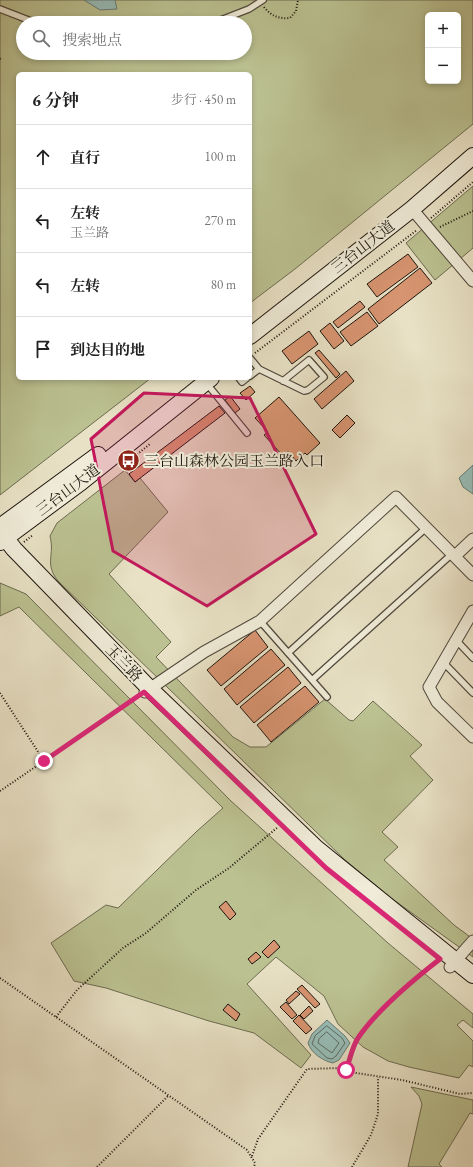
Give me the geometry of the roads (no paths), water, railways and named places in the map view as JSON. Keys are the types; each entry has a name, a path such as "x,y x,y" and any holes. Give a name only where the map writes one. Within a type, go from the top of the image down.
{"street":[{"name":"三台山大道","path":"252,335 418,216 473,156"},
{"name":"三台山大道","path":"252,344 418,216 473,167"},
{"path":"418,216 473,281"},
{"name":"三台山大道","path":"1,533 123,437 203,380"},
{"path":"147,690 204,652 260,620 396,497 473,575"},
{"name":"玉兰路","path":"1,533 147,690 280,825 347,885 449,963 473,975"},
{"path":"453,555 473,539"},
{"path":"473,611 470,623 456,640 429,687 437,702 473,737"},
{"name":"玉兰路","path":"147,690 316,848 473,984"},
{"path":"449,963 473,941"}],"lane":[{"path":"230,16 249,8 262,0"},
{"path":"0,9 18,16"},
{"path":"252,360 259,369 283,381 304,391 308,390 324,377 309,360 283,381"},
{"path":"252,374 259,369"},
{"path":"205,380 247,433"},
{"path":"288,653 426,528"},
{"path":"312,680 453,555"},
{"path":"260,620 327,697"},
{"path":"456,640 473,658"},
{"path":"443,662 473,693"}],"water":[{"path":"84,0 115,0 117,9 100,10"},
{"path":"473,465 473,494 463,487 459,478"},
{"path":"327,1020 345,1036 350,1043 339,1060 333,1063 318,1056 308,1043 312,1034"}],"place":[{"name":"三台山森林公园玉兰路入口","path":"129,461"}]}
